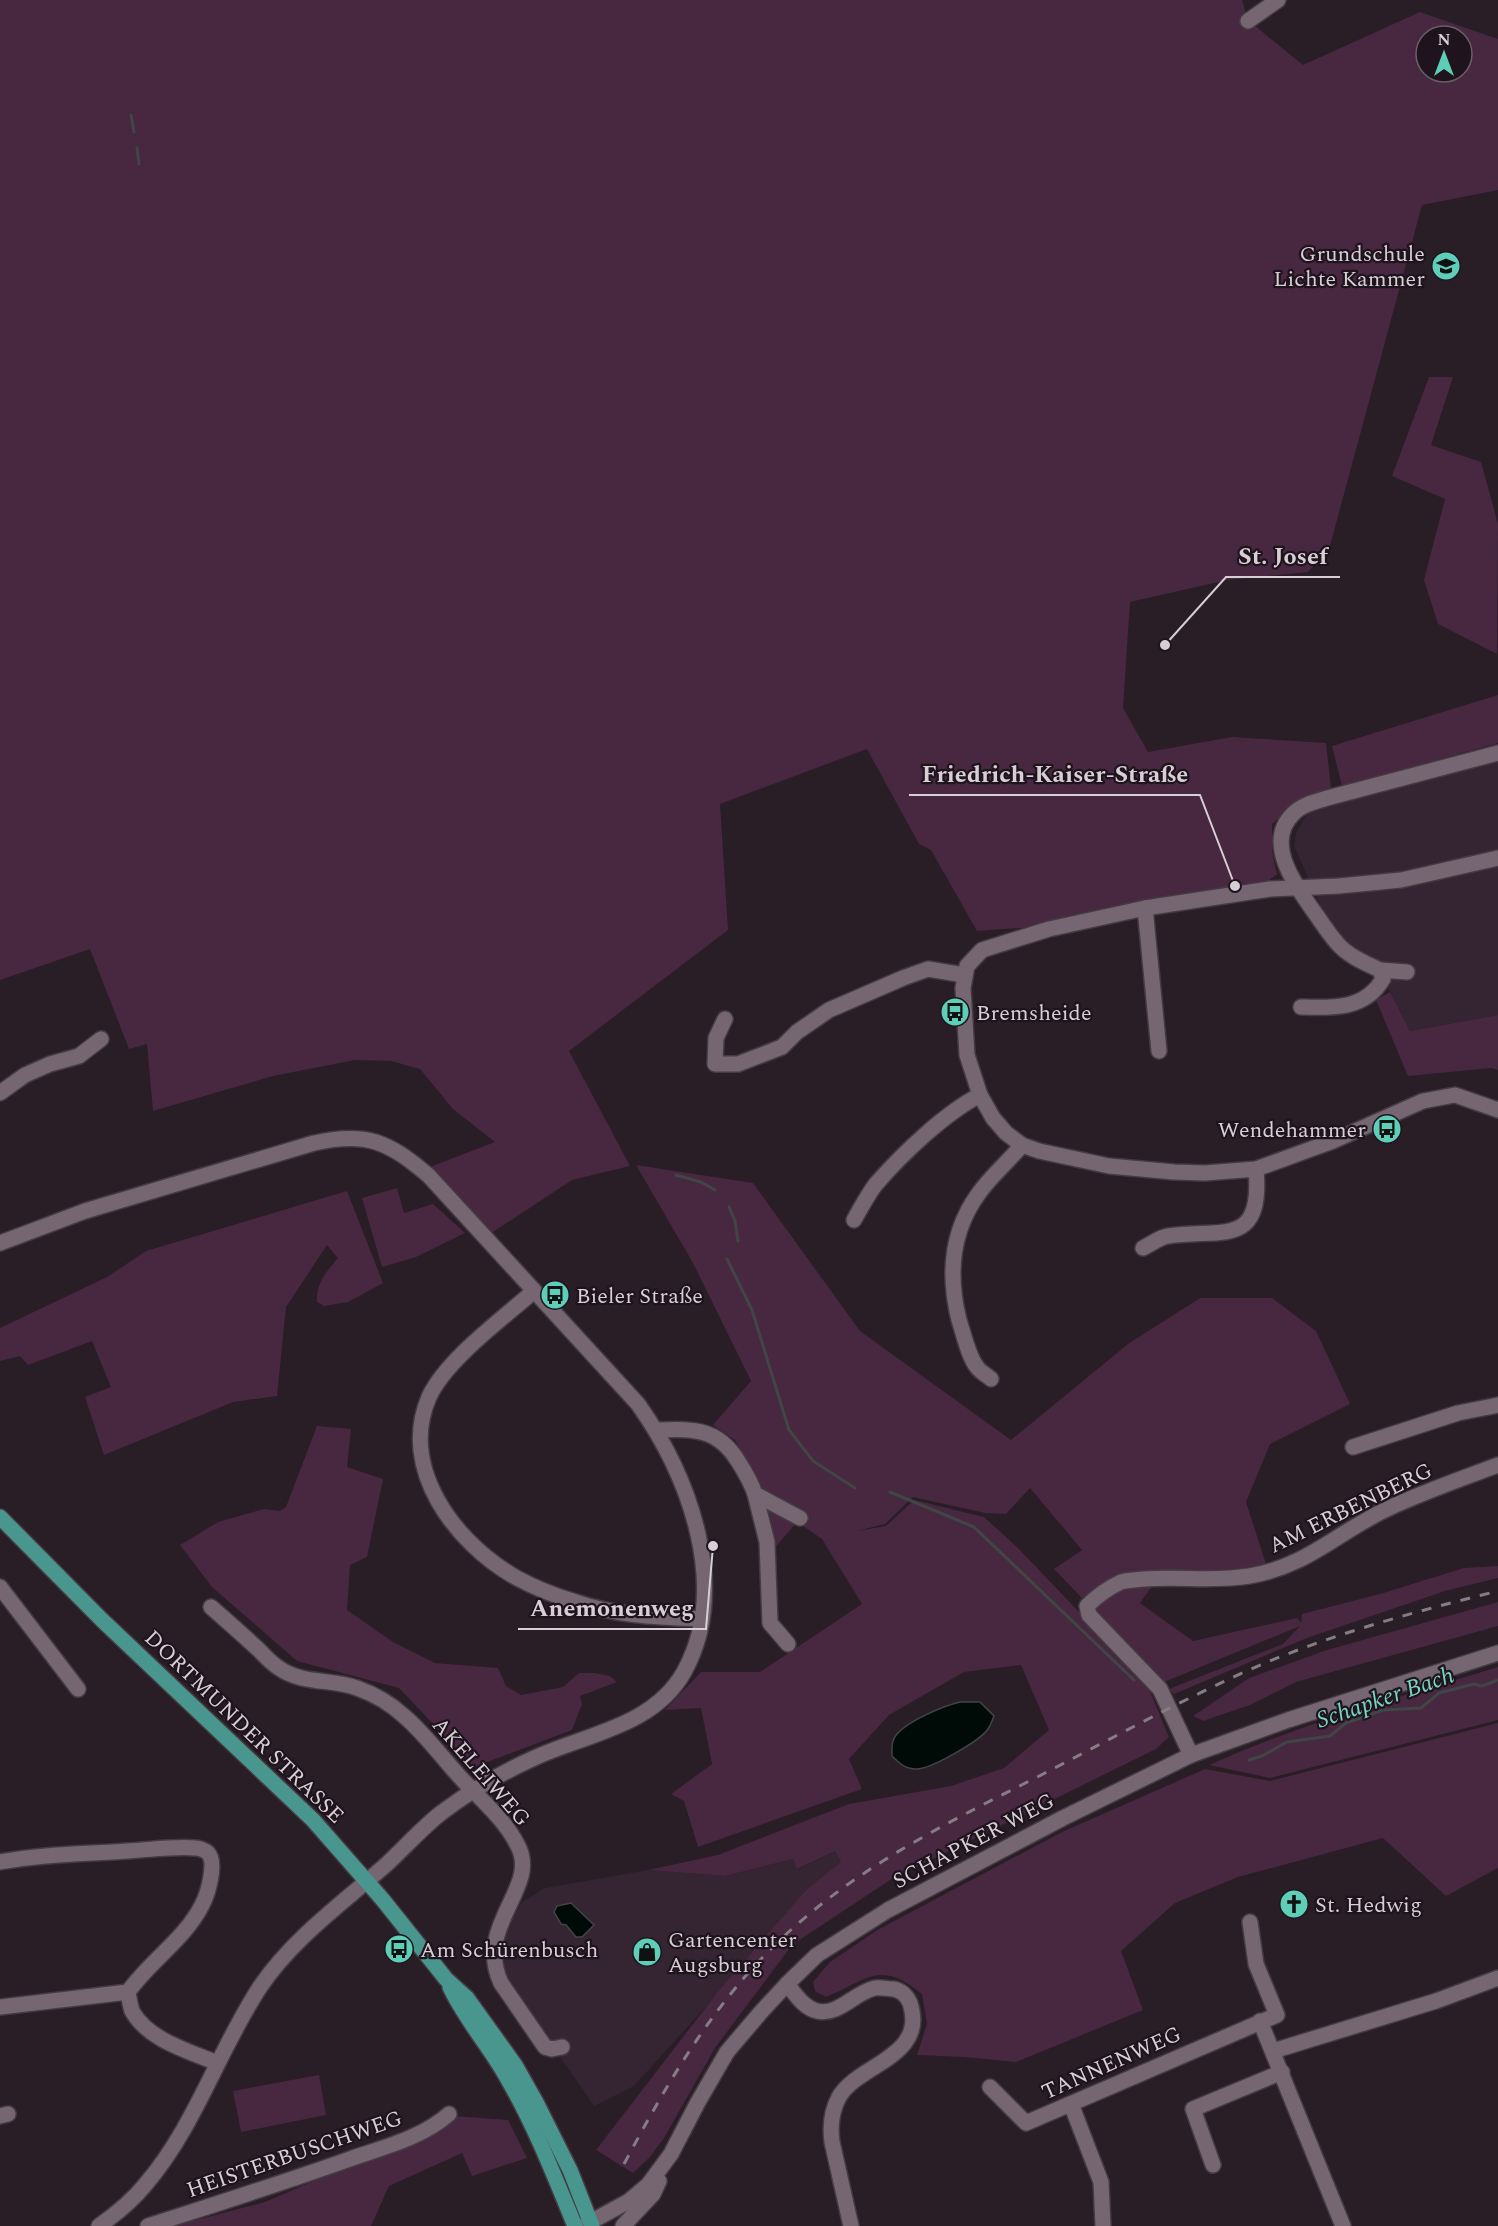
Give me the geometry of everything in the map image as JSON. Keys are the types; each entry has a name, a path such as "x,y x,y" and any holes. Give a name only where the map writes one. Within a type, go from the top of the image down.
{"main road":[{"name":"DORTMUNDER STRASSE","path":"0,1517 102,1620 313,1820 367,1880 446,1979 467,1998 515,2065 570,2170 589,2225"},
{"name":"DORTMUNDER STRASSE","path":"446,1979 458,2003 490,2049 526,2112 556,2176 575,2226"}],"street":[{"path":"1248,21 1278,0"},
{"path":"1407,972 1380,970 1356,958 1338,944 1286,869 1282,839 1287,821 1300,808 1331,797 1498,753"},
{"path":"1498,858 1401,879 1339,886 1270,889 1144,908 1049,929 982,950 972,959 964,975 963,1012 967,1055 980,1095 993,1118 1006,1133 1022,1145 1039,1151 1109,1166 1205,1173 1256,1169 1333,1141 1423,1101 1455,1095 1498,1110"},
{"path":"1144,908 1159,1051"},
{"path":"724,1018 716,1038 715,1064 738,1064 782,1047 797,1032 830,1010 897,980 928,969 964,975"},
{"path":"1300,1007 1330,1008 1365,1000 1377,989 1383,979 1380,970"},
{"path":"0,1093 25,1075 50,1064 79,1056 101,1039"},
{"path":"854,1220 876,1184 919,1141 955,1111 980,1095"},
{"path":"0,1243 85,1211 314,1143 352,1137 391,1147 429,1176 617,1380 656,1430 683,1484 696,1525 703,1568 702,1619 694,1650 684,1671 667,1695 631,1721 534,1758 473,1791 441,1814 287,1954 272,1971 243,2015 178,2139 146,2184 111,2223"},
{"path":"991,1379 976,1367 963,1335 952,1280 953,1258 957,1237 968,1210 979,1192 1022,1145"},
{"path":"1143,1248 1166,1236 1224,1233 1239,1228 1251,1216 1258,1195 1256,1169"},
{"path":"534,1291 448,1367 429,1398 422,1422 421,1445 424,1471 439,1505 473,1545 518,1578 547,1592 605,1610 702,1619"},
{"name":"AM ERBENBERG","path":"1353,1447 1458,1413 1498,1405"},
{"path":"656,1430 702,1431 715,1436 733,1453 750,1480 767,1542 770,1623 788,1644"},
{"name":"AM ERBENBERG","path":"1191,1755 1160,1689 1089,1615 1088,1606 1098,1595 1123,1581 1167,1577 1230,1578 1273,1571 1322,1549 1387,1509 1498,1465"},
{"path":"755,1494 800,1518"},
{"path":"0,1587 78,1689"},
{"name":"AKELEIWEG","path":"212,1607 279,1669 296,1677 358,1688 386,1702 406,1717 500,1821 518,1846 523,1863 520,1883 504,1914 494,1945 493,1961 496,1972 501,1983 545,2047 552,2049 562,2047"},
{"name":"SCHAPKER WEG","path":"589,2225 629,2201 648,2185 671,2154 727,2052 787,1984 817,1955 888,1910 1063,1818 1191,1755 1288,1720 1498,1653"},
{"path":"0,1862 56,1855 197,1848 207,1852 212,1860 211,1878 202,1905 188,1926 137,1979 128,1992 131,2008 141,2024 153,2034 217,2063"},
{"path":"1250,1922 1256,1964 1277,2014 1260,2021 1343,2226"},
{"path":"1273,2051 1436,2001 1498,1978"},
{"path":"787,1984 801,2002 816,2011 833,2010 876,1988 897,1990 908,1997 914,2014 910,2035 893,2055 846,2088 835,2108 830,2128 851,2226"},
{"path":"0,2007 128,1992"},
{"name":"TANNENWEG","path":"990,2087 1026,2123 1260,2021"},
{"path":"1214,2165 1192,2109 1281,2072"},
{"path":"1071,2104 1101,2182 1103,2226"},
{"name":"HEISTERBUSCHWEG","path":"148,2226 269,2188 402,2141 435,2127 449,2114"},
{"path":"622,2226 653,2194 671,2154"}],"shaded area":[{"path":"0,0 1242,0 1248,20 1303,65 1420,12 1455,24 1414,24 1414,84 1474,84 1474,31 1498,39 1498,190 1422,205 1330,546 1308,572 1227,580 1130,602 1123,708 1148,752 1232,737 1326,743 1331,788 1303,798 1272,824 1272,852 1277,874 1263,885 1033,927 977,931 931,850 919,844 867,749 720,804 728,930 569,1051 630,1166 572,1180 490,1234 427,1168 495,1142 453,1109 420,1069 391,1061 355,1060 273,1076 153,1111 147,1044 129,1049 90,949 0,980"},
{"path":"1429,377 1453,377 1431,445 1481,462 1498,524 1497,654 1438,624 1424,580 1445,499 1392,476"},
{"path":"1498,695 1498,743 1342,786 1332,746"},
{"path":"1498,750 1498,1015 1410,1031 1380,969 1338,944 1294,846 1296,833 1310,809"},
{"path":"1390,992 1410,1031 1498,1015 1498,1070 1491,1068 1408,1076 1376,1000"},
{"path":"636,1165 753,1183 860,1331 1011,1440 1128,1344 1200,1298 1272,1298 1316,1331 1350,1404 1270,1444 1246,1502 1266,1564 1153,1585 1140,1603 1193,1641 1297,1618 1301,1623 1302,1614 1380,1594 1464,1568 1498,1566 1498,1578 1445,1591 1307,1638 1174,1694 1169,1689 1283,1644 1300,1626 1157,1685 1054,1569 1082,1550 1030,1488 1006,1514 985,1513 913,1497 885,1524 857,1531 886,1526 914,1500 984,1517 1016,1546 1146,1682 1169,1737 1156,1749 890,1880 792,1945 715,2048 664,2138 650,2157 633,2173 596,2150 720,1989 807,1889 841,1862 835,1851 797,1869 793,1859 725,1876 648,1870 718,1855 849,1804 951,1786 1004,1768 1049,1730 1021,1665 964,1672 889,1715 849,1759 862,1789 698,1847 684,1801 671,1794 712,1764 701,1708 665,1710 701,1672 760,1672 862,1604 822,1539 797,1522 773,1550 759,1483 735,1440 713,1425 751,1381 693,1263"},
{"path":"397,1188 404,1213 433,1204 465,1233 416,1257 382,1267 362,1198"},
{"path":"347,1191 383,1283 348,1302 324,1306 317,1302 320,1283 338,1258 327,1245 286,1307 277,1396 233,1402 104,1455 85,1397 111,1387 92,1341 28,1365 20,1356 0,1361 0,1328 107,1277 146,1251"},
{"path":"317,1426 351,1429 347,1467 383,1479 367,1557 350,1565 347,1610 393,1642 435,1663 498,1668 506,1686 521,1695 563,1687 579,1673 610,1676 617,1682 580,1696 582,1704 572,1730 474,1767 399,1688 297,1661 212,1587 180,1545 218,1522 264,1509 280,1511 286,1507"},
{"path":"1498,1602 1498,1626 1296,1682 1250,1705 1203,1721 1193,1716 1249,1678 1327,1650"},
{"path":"1498,1667 1498,1720 1270,1778 1209,1765 1315,1723"},
{"path":"960,1702 980,1702 994,1716 983,1734 954,1754 922,1768 905,1767 892,1756 894,1739 902,1729 926,1715"},
{"path":"1498,1723 1498,1868 1446,1896 1383,1838 1238,1877 1175,1903 1121,1951 1143,2010 1016,2062 917,2055 927,2024 922,1994 895,1977 884,1975 863,1979 826,1997 815,1991 813,1982 830,1962 879,1929 1062,1832 1205,1769 1270,1781"},
{"path":"835,1851 842,1862 807,1889 741,1968 634,2086 594,2106 505,1977 502,1946 508,1925 522,1902 545,1888 648,1870 725,1876 793,1859 798,1869"},
{"path":"571,1903 594,1925 582,1937 576,1937 566,1925 561,1924 554,1912 557,1906"},
{"path":"319,2075 326,2115 241,2132 233,2091"},
{"path":"454,2116 508,2120 527,2158 472,2176 462,2153 389,2186 371,2226 174,2226 265,2202 436,2128"}],"waterway":[{"path":"131,115 134,132"},
{"path":"137,148 139,164"},
{"path":"676,1175 701,1182 715,1190"},
{"path":"729,1207 735,1221 738,1241"},
{"path":"727,1259 752,1310 789,1430 813,1461 855,1488"},
{"path":"890,1492 974,1527 1134,1680"},
{"name":"Schapker Bach","path":"1249,1760 1262,1756 1287,1742 1330,1736 1346,1723 1383,1710 1421,1708 1439,1693 1474,1684 1482,1686 1498,1680"}],"railway":[{"path":"624,2164 686,2057 741,1981 794,1927 861,1875 972,1810 1251,1669 1342,1634 1498,1591"}],"place":[{"name":"Grundschule Lichte Kammer","path":"1446,266"},
{"name":"St. Josef","path":"1165,645"},
{"name":"Friedrich-Kaiser-Straße","path":"1235,886"},
{"name":"Bremsheide","path":"955,1012"},
{"name":"Wendehammer","path":"1387,1129"},
{"name":"Bieler Straße","path":"555,1295"},
{"name":"Anemonenweg","path":"713,1546"},
{"name":"St. Hedwig","path":"1294,1904"},
{"name":"Am Schürenbusch","path":"399,1949"},
{"name":"Gartencenter Augsburg","path":"647,1952"}]}
